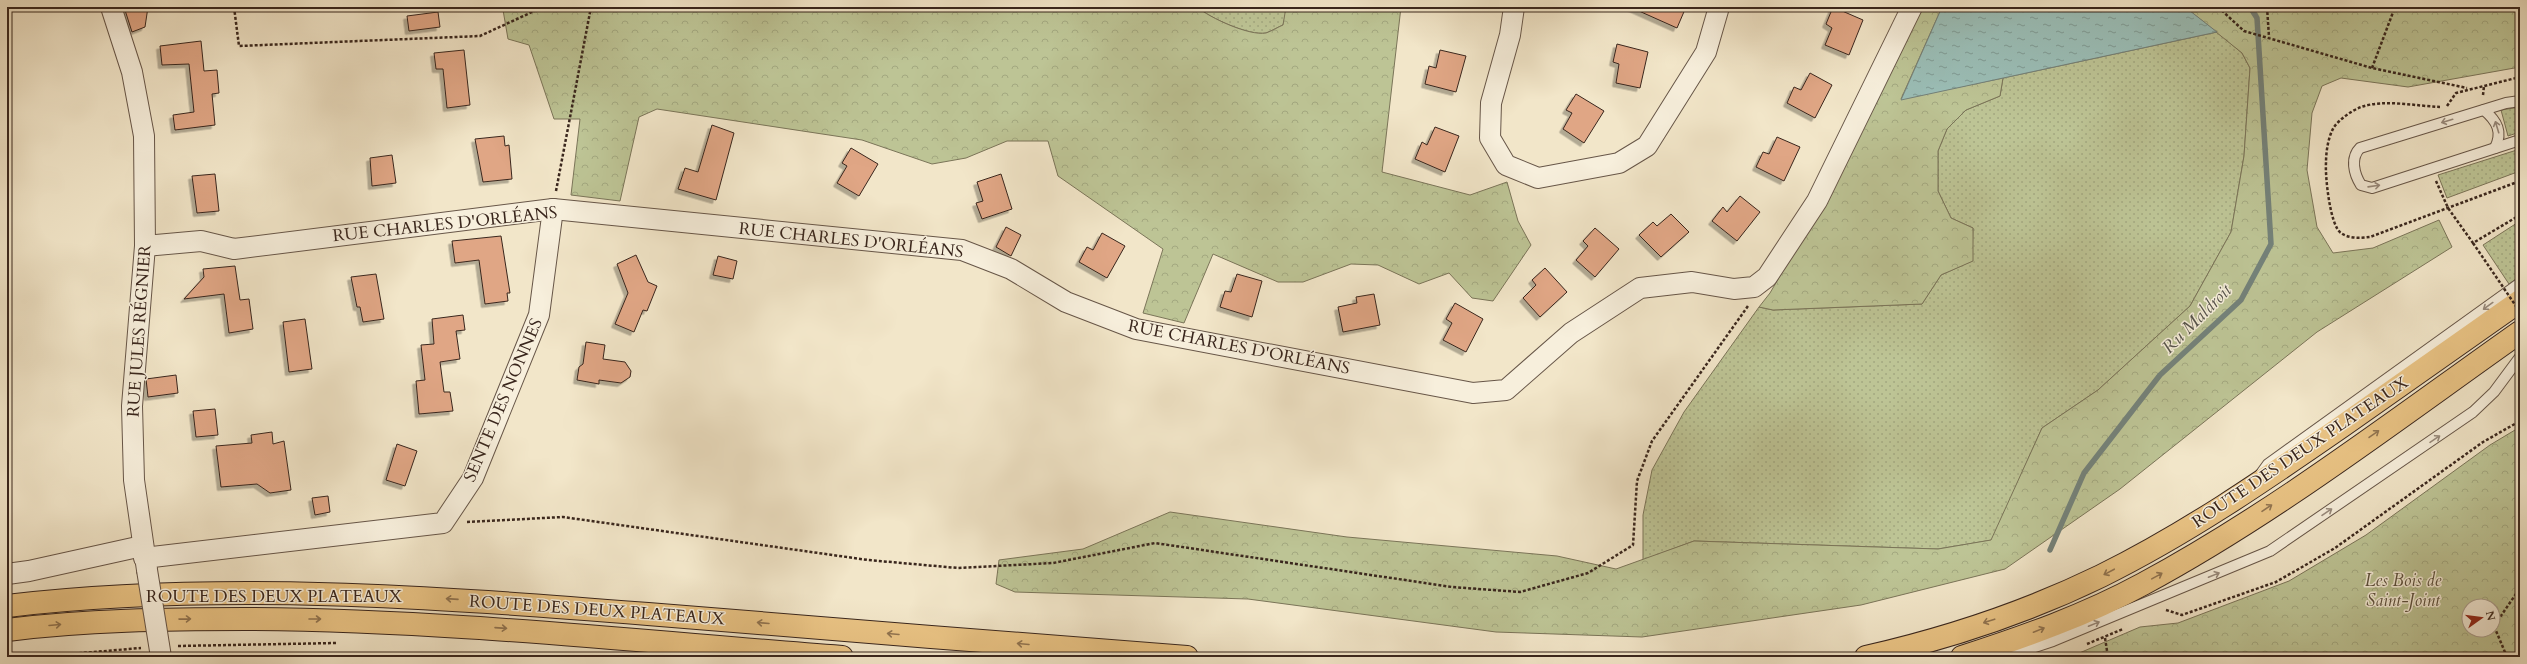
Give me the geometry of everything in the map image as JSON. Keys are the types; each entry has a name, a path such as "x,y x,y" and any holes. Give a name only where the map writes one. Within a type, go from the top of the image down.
{"main road":[{"name":"ROUTE DES DEUX PLATEAUX","path":"1866,657 1937,638 2057,595 2100,576 2168,540 2246,492 2520,301"},
{"name":"ROUTE DES DEUX PLATEAUX","path":"1962,657 2011,641 2078,614 2142,585 2205,550 2520,332"},
{"name":"ROUTE DES DEUX PLATEAUX","path":"7,606 89,598 195,593 414,596 1187,657"},
{"name":"ROUTE DES DEUX PLATEAUX","path":"7,630 77,624 184,619 337,620 476,626 842,657"}],"street":[{"name":"RUE JULES RÉGNIER","path":"112,7 132,72 144,136 145,246 132,406 134,480 144,558 159,650"},
{"path":"1514,7 1510,35 1491,103 1490,138 1506,165 1538,178 1619,163 1647,146 1706,52 1719,7"},
{"path":"1754,287 1767,277 1817,201 1912,7"},
{"name":"RUE CHARLES D'ORLÉANS","path":"145,246 201,241 234,249 553,209 962,250 1011,269 1066,302 1136,329 1473,393 1506,390 1571,334 1640,288 1692,282 1734,289 1754,287"},
{"name":"SENTE DES NONNES","path":"443,523 473,478 539,315 553,209"},
{"path":"7,574 443,523"}],"lane":[{"path":"2520,101 2484,110 2360,148 2355,156 2354,170 2358,180 2366,187 2372,188 2520,140"},
{"path":"2484,110 2494,118 2499,128 2499,139 2496,148"},
{"path":"2246,492 2268,464 2520,283"},
{"path":"2005,657 2053,641 2270,551 2473,412 2494,392 2520,357"}],"path":[{"path":"234,7 239,46 480,36 544,7"},
{"path":"553,209 591,7"},
{"path":"2218,7 2244,31 2372,68 2467,88"},
{"path":"2267,7 2269,37"},
{"path":"2372,68 2395,7"},
{"path":"2446,107 2456,93 2467,88 2520,77"},
{"path":"2431,169 2448,208 2520,312"},
{"path":"2473,243 2520,214"},
{"path":"443,523 563,517 868,560 958,568 1053,562 1155,544 1452,587 1520,592 1588,573 1633,545 1637,480 1652,442 1751,303 1754,287"},
{"path":"2164,610 2182,615 2276,582 2335,548 2483,442 2520,421"},
{"path":"2507,657 2494,626 2520,588"},
{"path":"2105,638 2108,657"},
{"path":"34,657 159,650 343,643"}],"green space":[{"path":"510,7 1197,7 1220,21 1240,29 1250,32 1266,33 1283,25 1286,7 1401,7 1382,172 1470,195 1507,182 1518,221 1531,245 1493,301 1472,298 1449,273 1419,284 1378,265 1351,264 1303,282 1278,282 1213,254 1184,323 1143,313 1163,249 1058,176 1048,141 1007,141 966,158 932,164 862,140 657,109 639,117 620,201 571,195 580,119 554,119 529,45 508,39 503,10"},
{"path":"1197,7 1286,7 1287,9 1283,25 1266,33 1259,33 1240,29 1220,21"},
{"path":"1920,7 1942,7 1901,99 2003,78 2000,96 1966,110 1947,129 1938,151 1938,191 1951,218 1973,228 1973,261 1941,275 1922,304 1773,310 1759,307 1770,293 1842,169"},
{"path":"2185,7 2520,7 2520,67 2408,87 2341,78 2322,86 2312,113 2307,170 2317,227 2333,253 2373,248 2439,220 2452,247 2317,332 2120,489 2005,569 1861,605 1642,637 1496,632 1248,599 1015,592 996,584 999,560 1083,549 1170,512 1347,537 1557,556 1616,569 1694,541 1938,549 1991,540 2042,428 2098,390 2190,306 2231,232 2244,156 2250,68 2242,53"},
{"path":"2217,32 2242,53 2250,68 2244,156 2231,232 2190,306 2098,390 2042,428 1992,540 1938,549 1694,541 1643,560 1643,515 1652,470 1684,412 1759,307 1773,310 1922,304 1941,275 1972,261 1973,228 1951,218 1938,191 1938,151 1947,129 1966,110 2000,96 2003,78"},
{"path":"2520,107 2520,132 2508,136 2501,110"},
{"path":"2520,149 2520,171 2447,198 2438,175"},
{"path":"2520,221 2520,276 2509,284 2483,245"},
{"name":"Les Bois de Saint-Joint","path":"2520,427 2520,657 2070,657 2140,627 2178,623 2289,581 2366,535 2490,445"}],"water":[{"path":"1942,7 2185,7 2217,32 1901,100"}],"building":[{"path":"124,7 148,7 145,27 132,32"},
{"path":"1630,7 1686,7 1677,28"},
{"path":"1833,7 1863,20 1849,55 1825,45 1832,28 1826,24"},
{"path":"438,12 440,27 409,31 407,16"},
{"path":"201,41 204,71 217,70 219,93 212,94 215,125 175,130 173,115 194,112 189,64 162,65 160,46"},
{"path":"1617,44 1648,52 1640,88 1616,83 1619,64 1613,62"},
{"path":"464,50 470,105 447,108 443,69 436,69 434,53"},
{"path":"1440,50 1466,56 1456,92 1425,84 1429,66 1436,68"},
{"path":"1810,73 1832,85 1815,118 1787,103 1794,87 1801,90"},
{"path":"1576,94 1604,111 1584,143 1563,129 1572,113 1566,110"},
{"path":"712,125 734,133 716,200 678,189 685,168 698,172"},
{"path":"1435,127 1459,136 1445,172 1415,159 1422,142 1427,145"},
{"path":"504,136 505,146 509,145 512,179 483,182 475,139"},
{"path":"1777,137 1800,147 1784,181 1756,167 1763,152 1769,154"},
{"path":"851,148 878,164 859,196 837,183 847,166 842,163"},
{"path":"392,155 396,183 372,186 370,158"},
{"path":"215,174 219,211 197,213 192,176"},
{"path":"1001,174 1012,209 982,219 976,203 983,201 977,182"},
{"path":"1740,196 1760,212 1737,241 1712,221 1723,207 1727,212"},
{"path":"1671,214 1689,232 1661,257 1639,235 1653,222 1657,226"},
{"path":"1006,227 1021,235 1011,256 996,247"},
{"path":"1595,228 1619,249 1595,277 1576,260 1588,246 1583,241"},
{"path":"1102,233 1125,246 1107,278 1079,262 1087,247 1093,250"},
{"path":"501,236 510,293 507,293 508,301 485,304 479,260 455,263 452,241"},
{"path":"636,255 648,282 657,286 647,311 643,310 634,332 615,324 628,293 617,264"},
{"path":"718,256 737,261 733,279 713,275"},
{"path":"235,266 240,300 249,299 253,329 229,333 224,294 184,299 204,277 203,269"},
{"path":"1545,268 1567,292 1540,317 1523,298 1536,285 1532,280"},
{"path":"376,274 384,319 363,322 360,307 357,307 351,277"},
{"path":"1237,274 1262,281 1252,317 1220,307 1225,291 1231,292"},
{"path":"1374,294 1380,325 1343,332 1338,307 1357,303 1356,297"},
{"path":"1455,303 1483,319 1466,352 1443,340 1452,323 1446,319"},
{"path":"463,315 465,330 456,331 460,359 440,362 444,392 450,392 453,411 419,414 416,381 425,380 421,345 434,344 432,319"},
{"path":"305,319 312,369 289,372 283,322"},
{"path":"586,342 605,345 603,359 625,362 631,371 630,377 621,383 599,380 599,384 577,380 579,367 583,364"},
{"path":"176,375 178,393 148,397 146,379"},
{"path":"215,409 218,435 196,437 193,411"},
{"path":"272,432 273,444 284,441 291,490 270,493 257,484 221,487 216,446 252,443 251,435"},
{"path":"397,444 417,451 405,486 386,480"},
{"path":"328,496 330,512 315,515 312,498"}],"waterway":[{"name":"Ru Maldroit","path":"2050,550 2084,473 2160,375 2241,300 2271,244 2257,18 2250,7"}]}
